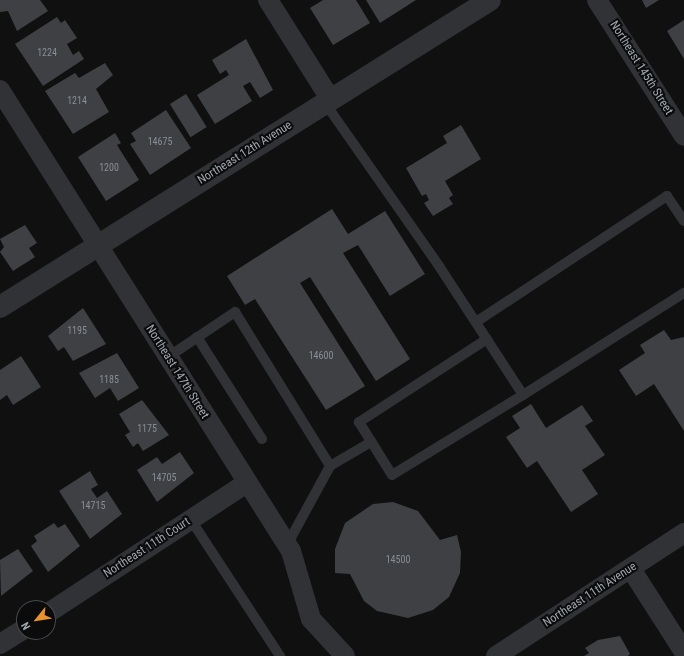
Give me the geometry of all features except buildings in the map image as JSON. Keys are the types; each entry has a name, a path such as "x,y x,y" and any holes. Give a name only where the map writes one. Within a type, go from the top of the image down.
{"street":[{"path":"268,0 328,102"},
{"name":"Northeast 12th Avenue","path":"0,307 98,244 490,0"},
{"name":"Northeast 145th Street","path":"597,0 684,136"},
{"name":"Northeast 147th Street","path":"0,90 287,545 311,619 345,656"},
{"name":"Northeast 11th Court","path":"56,608 247,483"},
{"name":"Northeast 11th Avenue","path":"496,656 684,533"},
{"path":"631,569 684,652"},
{"path":"0,644 16,634"}],"lane":[{"path":"328,102 476,322 523,395"},
{"path":"476,322 667,196 684,221"},
{"path":"487,339 359,422 392,475 523,395 684,293"},
{"path":"168,357 235,312 330,466"},
{"path":"197,337 262,439"},
{"path":"287,545 330,466 371,442"},
{"path":"191,520 280,656"}]}
